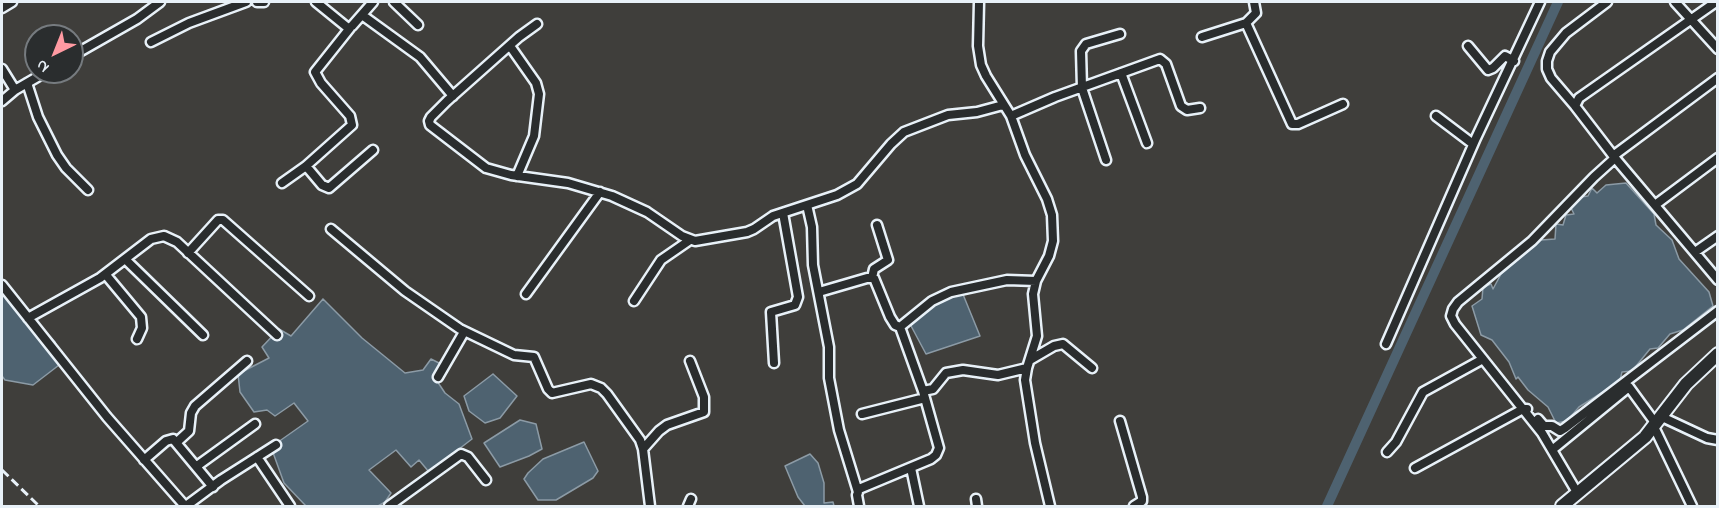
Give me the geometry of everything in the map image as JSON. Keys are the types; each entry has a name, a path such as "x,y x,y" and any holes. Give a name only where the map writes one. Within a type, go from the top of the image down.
{"street":[{"path":"2,8 12,2"},
{"path":"84,49 137,19 160,2"},
{"path":"152,42 189,23 246,2"},
{"path":"257,2 264,2"},
{"path":"316,2 345,27 350,27"},
{"path":"282,183 306,166 352,125 350,116 317,78 315,72 373,2"},
{"path":"394,2 418,25"},
{"path":"979,2 978,46 981,64 1011,116 1025,155 1053,215 1053,241 1049,256 1036,281 1033,304 1037,336 1028,364 1026,389 1050,507"},
{"path":"1202,37 1246,23 1256,13 1254,2"},
{"path":"1386,344 1473,144 1540,2"},
{"path":"1606,2 1566,33 1550,52 1547,69 1551,78 1614,157 1717,279"},
{"path":"1675,2 1718,49"},
{"path":"1575,106 1579,98 1716,2"},
{"path":"362,15 420,57 453,96"},
{"path":"1246,23 1292,124 1298,124 1343,104"},
{"path":"537,24 453,96 431,117 430,125 486,168 517,176 568,183 612,196 647,212 690,240 747,232 773,216 837,195 857,184 904,132 948,115 977,112 1003,105"},
{"path":"1106,160 1082,88 1083,47 1091,42 1120,34"},
{"path":"510,46 536,83 539,94 534,136 517,176"},
{"path":"1468,46 1488,70 1505,56 1514,61"},
{"path":"1011,116 1160,59 1166,64 1181,106 1187,110 1200,108"},
{"path":"2,69 15,90"},
{"path":"1120,73 1147,142"},
{"path":"1578,494 1552,450 1523,409 1455,324 1452,316 1453,309 1532,241 1614,157 1718,78"},
{"path":"2,101 25,84"},
{"path":"27,84 38,117 57,155 66,168 88,190"},
{"path":"1436,116 1473,144"},
{"path":"306,166 322,185 329,188 373,150"},
{"path":"1655,205 1718,158"},
{"path":"526,294 600,192"},
{"path":"807,205 812,227 812,254 829,347 829,378 839,430 858,492 860,507"},
{"path":"774,363 771,312 795,305 798,297 783,213"},
{"path":"188,253 218,220 223,220 309,296"},
{"path":"872,278 874,270 888,260 877,225"},
{"path":"331,229 405,291 464,332 514,355 534,357 552,393 591,384 601,388 614,401 644,449 650,507"},
{"path":"1695,252 1718,236"},
{"path":"28,318 106,275 145,243 157,237 170,238 277,335"},
{"path":"634,301 662,260 690,240"},
{"path":"125,259 203,335"},
{"path":"106,275 141,317 142,328 137,339"},
{"path":"819,291 872,278"},
{"path":"858,492 862,488 935,457 939,448 924,395 900,327 895,325 878,285 872,278"},
{"path":"900,327 932,301 951,292 1007,280 1036,281"},
{"path":"2,285 185,507 276,445"},
{"path":"1415,468 1523,409 1533,412 1545,426 1562,430 1718,311"},
{"path":"438,377 464,332"},
{"path":"862,414 924,395 933,390 946,373 963,370 998,375 1028,364 1054,346 1063,344 1092,368"},
{"path":"1562,507 1645,437 1686,384 1718,354"},
{"path":"1387,452 1396,442 1423,392 1484,359"},
{"path":"177,442 189,431 191,413 195,406 247,361"},
{"path":"644,449 659,430 667,425 704,412 704,397 690,361"},
{"path":"1552,450 1629,387 1657,422 1692,507"},
{"path":"1120,421 1142,497 1142,501 1134,507"},
{"path":"1657,422 1718,440"},
{"path":"197,466 255,424"},
{"path":"144,460 169,439 173,439 213,487"},
{"path":"389,507 461,454 466,454 486,480"},
{"path":"257,457 290,507"},
{"path":"911,468 919,507"}],"water":[{"path":"1626,183 1654,214 1656,225 1672,240 1679,259 1709,292 1713,306 1683,330 1670,334 1658,348 1650,349 1632,371 1622,372 1618,388 1611,387 1579,407 1567,421 1556,423 1548,407 1528,390 1518,377 1516,379 1509,362 1492,340 1481,335 1472,306 1482,299 1483,287 1491,284 1493,289 1501,274 1541,240 1555,239 1556,224 1563,225 1566,215 1574,214 1569,204 1573,198 1588,196 1592,188 1597,193 1606,185"},
{"path":"2,279 16,299 55,342 63,362 33,385 5,380 2,376"},
{"path":"960,287 980,336 926,354 910,324 927,303"},
{"path":"323,299 362,338 405,373 423,370 431,359 443,365 437,381 445,393 459,404 472,439 429,472 419,460 411,467 396,450 369,470 391,493 385,502 378,506 306,506 284,483 271,447 308,421 294,403 275,416 267,410 254,412 240,392 238,374 269,358 262,347 279,329 291,336"},
{"path":"493,374 517,396 500,418 485,423 469,411 464,396"},
{"path":"520,420 536,424 542,449 500,467 484,443"},
{"path":"584,442 598,471 593,478 556,500 538,500 524,479 528,473 543,459"},
{"path":"810,454 818,463 824,483 824,503 833,502 834,506 805,506 798,497 785,466"}],"waterway":[{"path":"1327,506 1558,2"}],"railway":[{"path":"2,470 39,506"}]}
